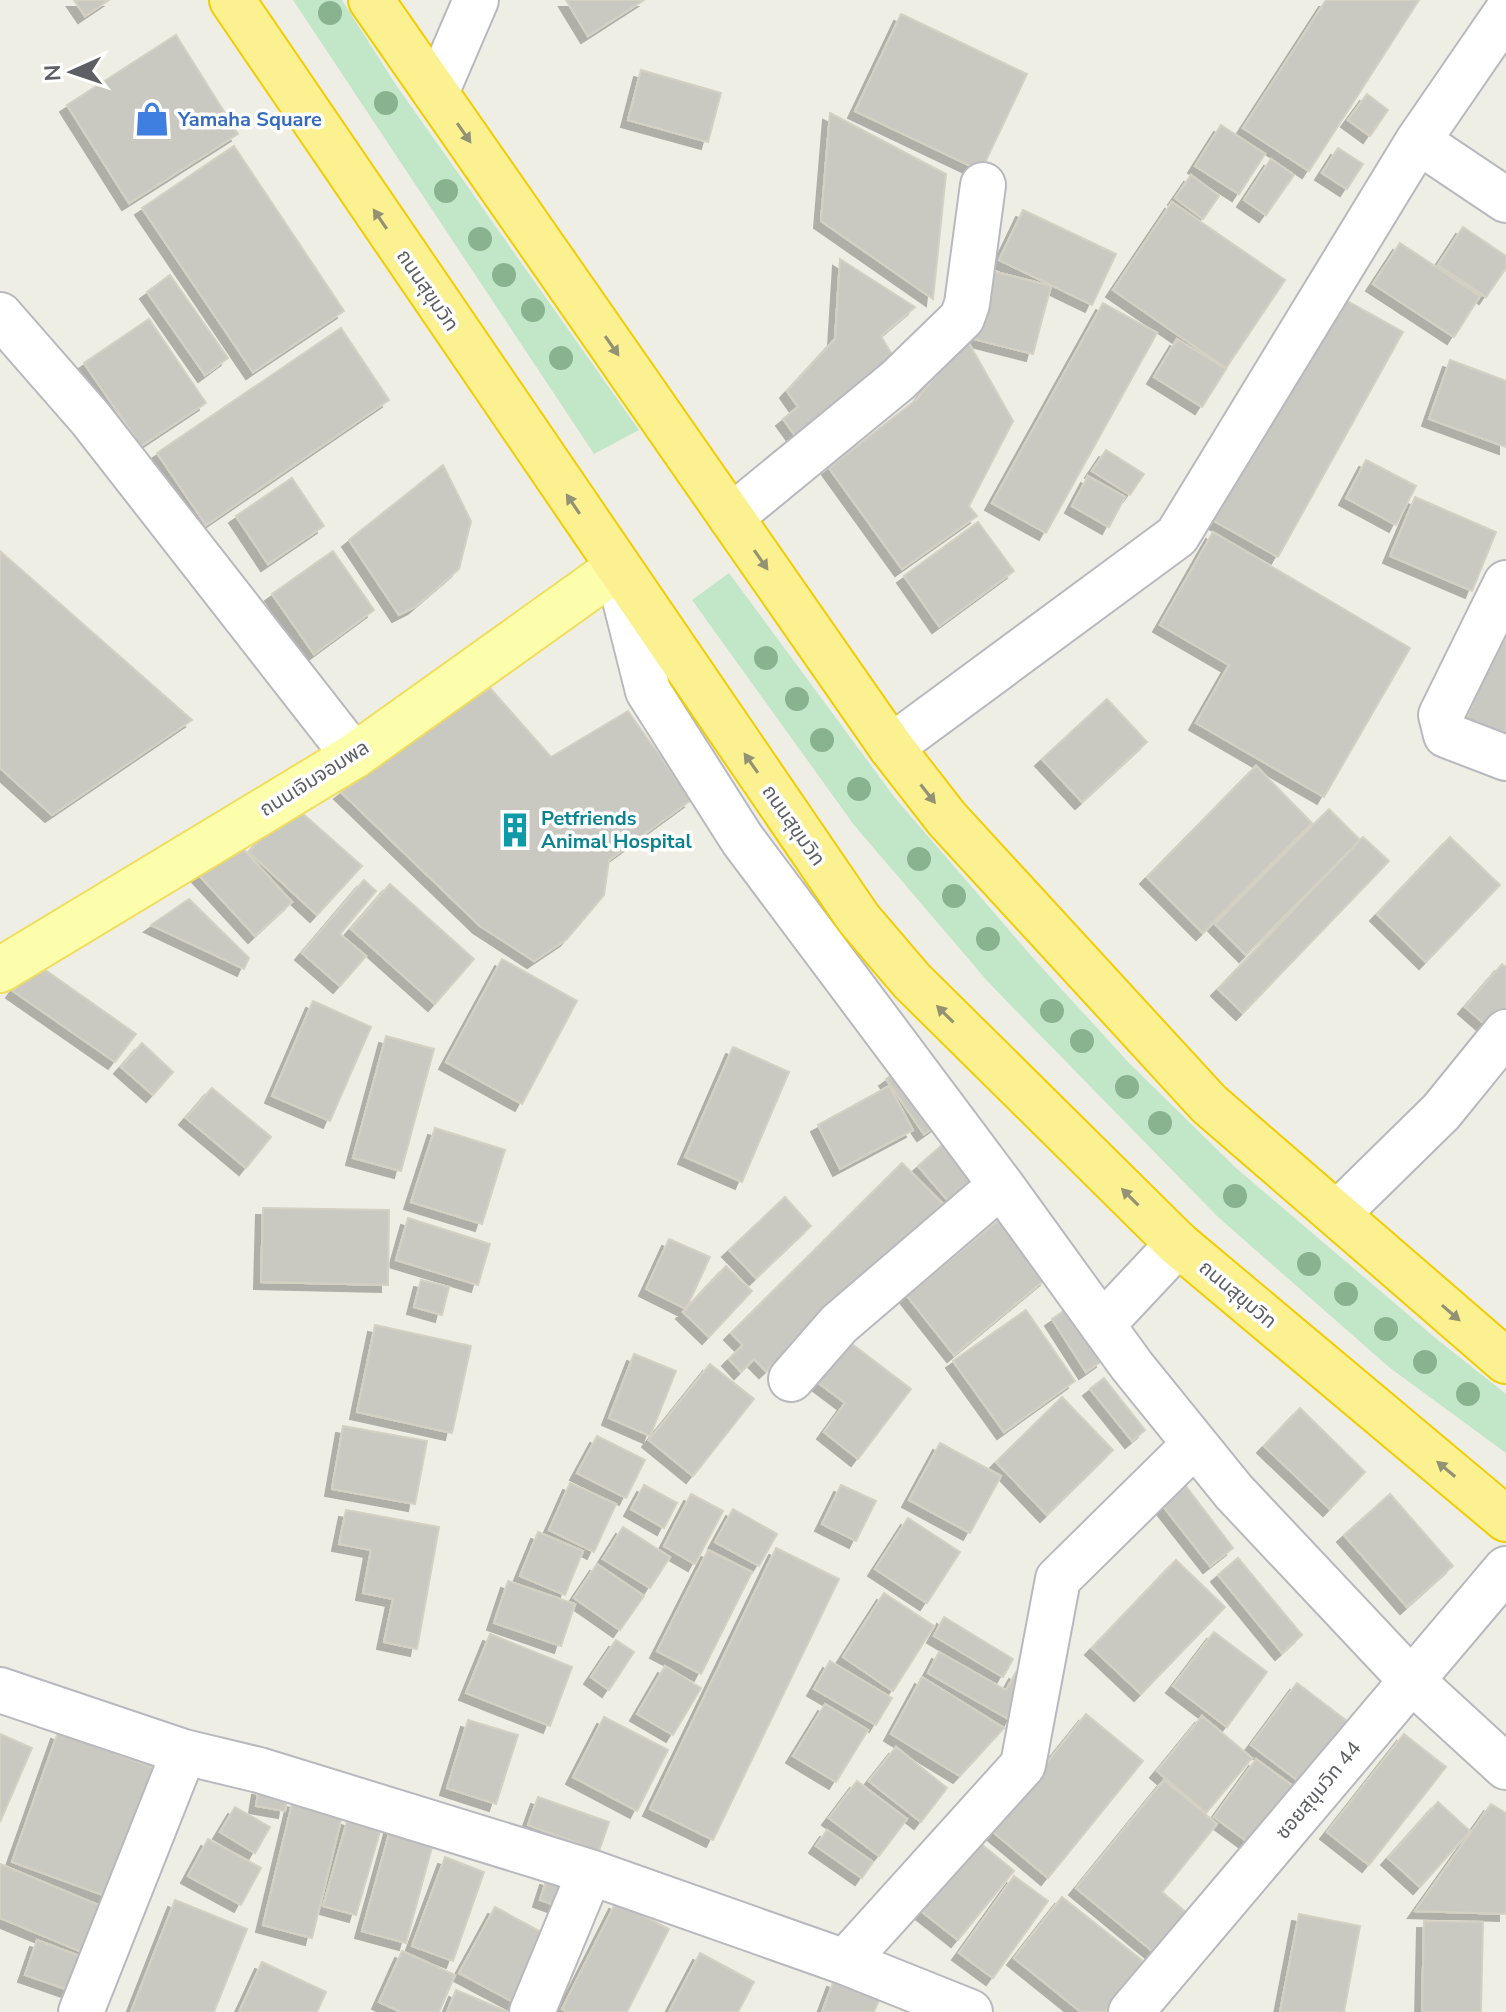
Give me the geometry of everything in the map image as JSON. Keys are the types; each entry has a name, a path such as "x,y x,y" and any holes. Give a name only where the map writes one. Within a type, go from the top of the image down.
{"highway":[{"name":"ถนนสุขุมวิท","path":"232,0 859,919 912,981 1178,1244 1506,1519"},
{"path":"371,0 891,747 947,819 1209,1104 1506,1361"}],"main road":[{"name":"ถนนเจิมจอมพล","path":"0,970 354,756 617,568"}],"street":[{"path":"436,93 476,0"},
{"path":"891,747 1177,536 1418,141 1506,13"},
{"path":"1418,141 1506,200"},
{"path":"731,517 897,381 962,318 967,304 983,185"},
{"path":"0,315 90,418 354,756"},
{"path":"617,568 648,691 742,839 1102,1325 1234,1492 1410,1679 1506,1767"},
{"path":"1506,583 1441,715 1446,735 1506,758"},
{"path":"822,944 859,919"},
{"path":"1337,1214 1441,1112 1506,1032"},
{"path":"791,1379 839,1324 1001,1185"},
{"path":"1102,1325 1178,1244"},
{"path":"845,1962 1023,1765 1058,1579 1195,1444"},
{"name":"ซอยสุขุมวิท 44","path":"1131,2012 1506,1569"},
{"path":"0,1690 184,1752 259,1770 590,1872 845,1962 970,2012"},
{"path":"81,2012 184,1752"},
{"path":"532,2012 590,1872"}],"green space":[{"path":"293,0 342,0 396,85 639,430 594,454"},
{"path":"729,573 895,798 1129,1063 1236,1168 1506,1394 1506,1453 1390,1368 1218,1217 989,983 854,825 692,600"}],"building":[{"path":"74,0 109,0 85,16"},
{"path":"566,0 644,0 588,36"},
{"path":"1326,0 1419,0 1309,171 1243,128"},
{"path":"901,14 1027,74 981,171 855,111"},
{"name":"Yamaha Square","path":"176,35 238,134 129,203 67,105"},
{"path":"641,70 721,93 708,142 628,120"},
{"path":"1367,94 1388,110 1370,136 1348,120"},
{"path":"830,113 946,174 933,299 821,221"},
{"path":"1221,125 1265,154 1239,194 1195,166"},
{"path":"234,146 344,311 253,372 142,208"},
{"path":"1338,148 1363,164 1347,189 1322,173"},
{"path":"1271,159 1294,175 1266,215 1244,200"},
{"path":"1191,175 1219,196 1203,219 1175,198"},
{"path":"1172,202 1285,280 1226,368 1113,290"},
{"path":"1023,210 1116,254 1092,305 999,260"},
{"path":"1463,227 1506,256 1506,268 1486,297 1438,265"},
{"path":"1400,243 1480,296 1454,337 1373,284"},
{"path":"840,259 915,307 881,336 894,358 797,438 783,419 798,407 787,391 835,339"},
{"path":"992,271 1051,286 1033,354 974,339"},
{"path":"170,275 228,358 205,375 147,292"},
{"path":"1333,293 1403,332 1278,557 1209,518"},
{"path":"1103,303 1157,333 1046,533 992,503"},
{"path":"149,319 206,403 141,446 84,363"},
{"path":"341,328 389,400 206,525 157,453"},
{"path":"966,338 1013,421 969,506 977,516 902,569 829,468 917,399"},
{"path":"1177,339 1226,369 1202,407 1154,377"},
{"path":"1450,360 1506,381 1506,447 1429,419"},
{"path":"1106,450 1144,474 1130,495 1092,471"},
{"path":"1366,460 1416,486 1396,525 1346,498"},
{"path":"443,465 471,521 459,569 415,607 399,615 349,540"},
{"path":"1088,476 1125,497 1109,527 1072,506"},
{"path":"292,478 324,526 268,564 236,516"},
{"path":"1415,497 1496,532 1472,591 1390,556"},
{"path":"978,522 1014,571 939,626 904,576"},
{"path":"1213,532 1410,648 1324,797 1196,723 1229,665 1160,625"},
{"path":"0,551 192,720 52,815 0,768"},
{"path":"333,551 374,610 314,654 272,594"},
{"path":"1506,630 1506,742 1464,724"},
{"name":"Petfriends Animal Hospital","path":"490,688 551,757 628,711 691,800 609,860 604,895 567,939 534,961 480,926 341,792 409,741"},
{"path":"1107,699 1147,742 1082,802 1042,759"},
{"path":"1256,766 1312,823 1203,933 1147,877"},
{"path":"292,804 362,866 317,915 249,852"},
{"path":"1329,809 1360,840 1246,955 1215,924"},
{"path":"1363,837 1389,861 1243,1013 1218,989"},
{"path":"1450,837 1500,885 1426,962 1377,914"},
{"path":"235,840 292,902 255,936 198,874"},
{"path":"364,880 376,891 340,934 366,956 340,986 302,953"},
{"path":"390,884 474,959 435,1004 351,929"},
{"path":"189,899 249,958 244,969 151,925"},
{"path":"502,959 577,1001 522,1104 446,1062"},
{"path":"34,962 136,1034 115,1062 13,991"},
{"path":"1502,964 1506,967 1506,1020 1495,1033 1465,1007"},
{"path":"313,1001 371,1027 330,1121 272,1096"},
{"path":"386,1036 434,1049 401,1171 353,1158"},
{"path":"142,1043 173,1072 153,1095 121,1067"},
{"path":"733,1047 789,1072 742,1182 685,1157"},
{"path":"902,1068 940,1123 924,1134 886,1079"},
{"path":"889,1086 913,1130 840,1169 818,1125"},
{"path":"212,1088 271,1137 246,1168 186,1118"},
{"path":"435,1128 505,1150 482,1224 411,1202"},
{"path":"950,1138 988,1183 957,1211 918,1166"},
{"path":"902,1163 947,1208 784,1370 776,1362 766,1371 754,1359 741,1372 729,1359 743,1345 731,1333"},
{"path":"785,1197 811,1226 756,1278 729,1250"},
{"path":"263,1208 389,1210 388,1285 261,1282"},
{"path":"408,1218 490,1244 478,1285 396,1260"},
{"path":"1000,1219 1047,1278 954,1355 907,1296"},
{"path":"669,1239 710,1257 686,1309 646,1289"},
{"path":"726,1266 752,1291 709,1337 683,1312"},
{"path":"421,1280 449,1287 442,1315 414,1307"},
{"path":"1068,1308 1103,1360 1086,1372 1052,1319"},
{"path":"1026,1310 1075,1381 1004,1432 953,1361"},
{"path":"375,1325 471,1346 452,1433 357,1412"},
{"path":"835,1331 911,1389 858,1459 824,1432 845,1403 804,1372"},
{"path":"634,1354 676,1371 650,1436 609,1418"},
{"path":"710,1364 754,1399 693,1476 649,1440"},
{"path":"1104,1378 1145,1430 1132,1441 1090,1389"},
{"path":"1062,1397 1113,1450 1047,1515 996,1462"},
{"path":"1300,1408 1365,1472 1330,1509 1264,1446"},
{"path":"343,1426 427,1441 415,1504 332,1489"},
{"path":"597,1436 645,1460 626,1498 577,1473"},
{"path":"940,1443 1001,1476 970,1533 909,1500"},
{"path":"1179,1477 1233,1548 1210,1566 1155,1496"},
{"path":"570,1483 616,1504 594,1552 549,1530"},
{"path":"644,1485 677,1503 664,1528 631,1509"},
{"path":"841,1485 876,1501 856,1541 822,1524"},
{"path":"691,1494 723,1511 695,1564 664,1546"},
{"path":"1390,1494 1453,1566 1407,1607 1344,1535"},
{"path":"733,1509 777,1534 759,1566 715,1542"},
{"path":"346,1510 439,1527 417,1649 384,1642 393,1599 363,1593 371,1550 339,1544"},
{"path":"908,1518 960,1552 927,1603 875,1569"},
{"path":"623,1527 670,1557 650,1588 603,1559"},
{"path":"538,1532 583,1551 565,1595 520,1576"},
{"path":"776,1548 839,1579 713,1840 650,1809"},
{"path":"708,1550 752,1572 701,1674 657,1651"},
{"path":"1238,1558 1302,1635 1282,1653 1218,1575"},
{"path":"1176,1560 1225,1607 1141,1694 1092,1648"},
{"path":"597,1564 644,1596 620,1630 574,1598"},
{"path":"508,1581 575,1604 561,1646 494,1623"},
{"path":"884,1593 934,1626 893,1691 843,1657"},
{"path":"944,1617 1013,1659 1003,1677 934,1636"},
{"path":"1214,1632 1267,1672 1227,1727 1173,1686"},
{"path":"490,1634 572,1667 550,1726 466,1693"},
{"path":"616,1640 634,1652 609,1690 591,1677"},
{"path":"939,1652 1006,1690 1016,1672 1032,1681 1010,1720 928,1673"},
{"path":"830,1661 892,1698 876,1725 814,1689"},
{"path":"665,1666 701,1688 673,1735 637,1714"},
{"path":"922,1677 1004,1728 960,1776 891,1734"},
{"path":"1297,1683 1351,1724 1305,1786 1251,1745"},
{"path":"825,1704 868,1730 836,1782 793,1756"},
{"path":"1086,1714 1143,1761 1048,1878 992,1831"},
{"path":"1202,1716 1252,1758 1206,1813 1157,1771"},
{"path":"604,1717 668,1750 637,1811 573,1777"},
{"path":"468,1720 518,1735 496,1804 447,1788"},
{"path":"58,1732 157,1769 111,1898 12,1862"},
{"path":"0,1734 32,1748 0,1822"},
{"path":"1404,1734 1446,1767 1369,1865 1327,1832"},
{"path":"896,1747 947,1788 921,1822 869,1781"},
{"path":"1256,1759 1301,1792 1259,1850 1214,1817"},
{"path":"1164,1780 1217,1824 1162,1892 1194,1919 1162,1959 1076,1888"},
{"path":"857,1781 907,1819 879,1856 829,1818"},
{"path":"259,1788 288,1793 285,1811 256,1806"},
{"path":"538,1797 609,1822 599,1851 528,1825"},
{"path":"293,1800 343,1812 312,1938 263,1925"},
{"path":"1438,1802 1470,1831 1420,1887 1388,1858"},
{"path":"1491,1804 1506,1813 1506,1914 1415,1911"},
{"path":"235,1807 270,1827 255,1853 220,1832"},
{"path":"348,1818 381,1828 356,1915 323,1906"},
{"path":"391,1827 434,1840 406,1943 362,1931"},
{"path":"827,1830 873,1862 862,1878 816,1846"},
{"path":"968,1833 1014,1871 958,1940 911,1903"},
{"path":"208,1839 261,1868 241,1905 188,1876"},
{"path":"445,1857 484,1872 453,1961 412,1946"},
{"path":"0,1864 108,1909 89,1955 0,1918"},
{"path":"1014,1876 1048,1901 993,1978 959,1953"},
{"path":"547,1878 579,1888 571,1911 540,1900"},
{"path":"1062,1897 1144,1962 1105,2012 1081,2012 1014,1958"},
{"path":"175,1900 247,1929 214,2012 131,2012"},
{"path":"616,1902 669,1929 627,2012 568,2012 562,2009"},
{"path":"495,1907 552,1938 517,2004 459,1973"},
{"path":"1299,1914 1360,1926 1344,2012 1280,2012"},
{"path":"1424,1921 1483,1922 1481,2012 1422,2012"},
{"path":"37,1940 85,1958 74,1992 25,1975"},
{"path":"402,1951 455,1975 439,2012 401,2012 379,2002"},
{"path":"700,1953 754,1982 738,2012 669,2012"},
{"path":"262,1962 326,1992 317,2012 239,2012"},
{"path":"834,1980 880,1998 874,2012 822,2012"},
{"path":"456,1990 508,2012 447,2012"}],"place":[{"name":"Yamaha Square","path":"152,119"},
{"name":"Petfriends Animal Hospital","path":"515,830"}]}
